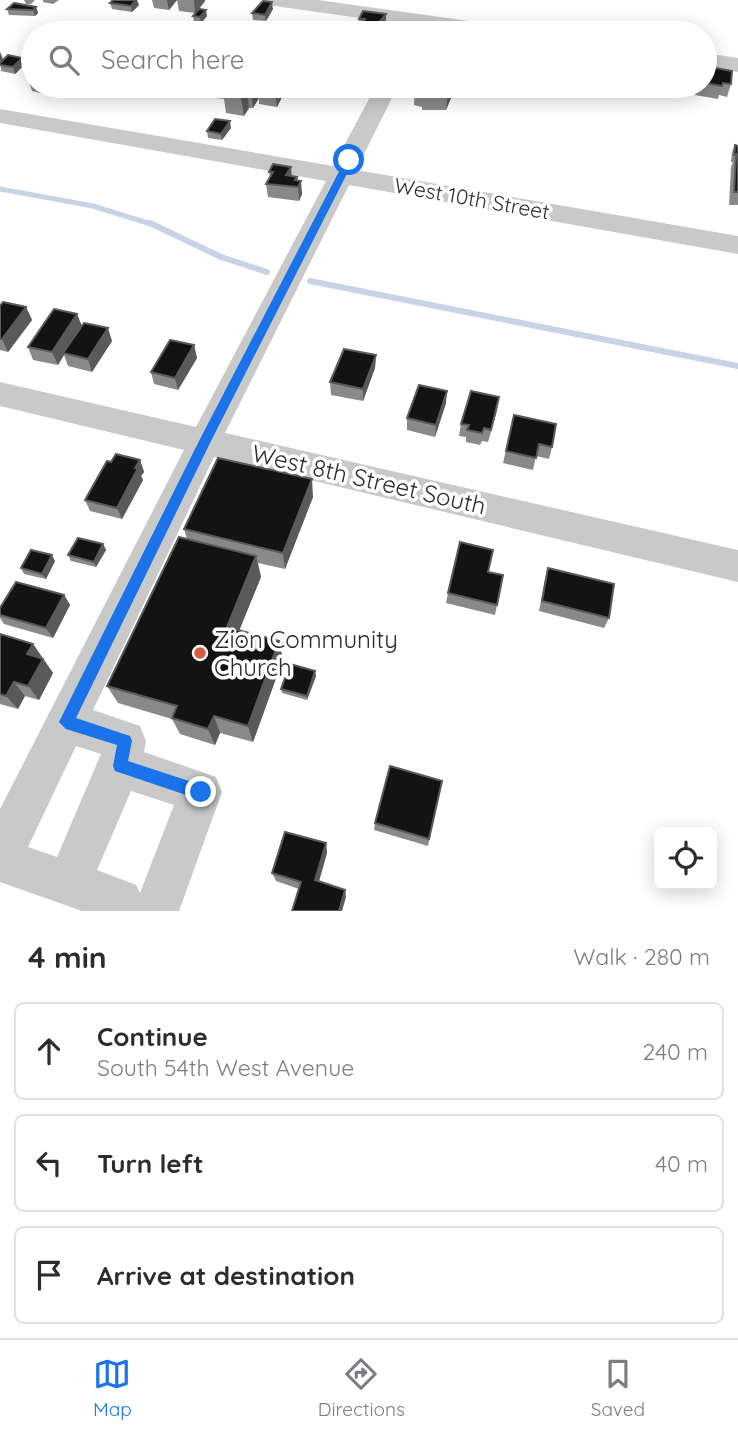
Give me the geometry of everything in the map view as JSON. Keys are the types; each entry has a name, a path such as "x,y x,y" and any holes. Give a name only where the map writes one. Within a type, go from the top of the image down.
{"street":[{"path":"274,0 385,21"},
{"path":"717,62 738,65"},
{"path":"120,766 201,792 136,909 0,858 205,441 381,98"},
{"name":"West 10th Street","path":"0,116 738,244"},
{"name":"West 8th Street South","path":"0,394 738,566"},
{"path":"66,722 125,741 120,766 69,883"}],"building":[{"path":"113,0 136,0 131,6 110,3"},
{"path":"263,1 272,2 265,15 252,13"},
{"path":"14,3 36,7 33,10 7,9"},
{"path":"199,9 206,10 200,17 193,16"},
{"path":"363,11 386,14 380,21 359,19"},
{"path":"8,55 21,58 13,67 0,63"},
{"path":"717,68 732,71 731,84 723,83 722,86 717,85"},
{"path":"215,119 230,121 221,134 207,131"},
{"path":"735,145 738,146 736,156 734,155"},
{"path":"736,154 738,192 734,192"},
{"path":"273,164 291,167 286,175 297,177 295,180 301,181 298,187 266,184 273,172 269,172"},
{"path":"3,302 26,307 0,339 0,306"},
{"path":"54,309 77,314 52,352 28,347"},
{"path":"84,323 108,328 88,359 63,353"},
{"path":"170,340 194,345 175,378 151,372"},
{"path":"344,349 376,355 363,389 330,382"},
{"path":"419,385 447,391 436,425 407,418"},
{"path":"471,391 499,397 491,430 484,428 482,433 467,430 469,425 461,424"},
{"path":"514,415 556,424 552,447 539,444 536,458 506,451"},
{"path":"116,454 140,460 117,508 85,500 107,461 111,462"},
{"path":"218,458 312,479 283,553 184,529"},
{"name":"Zion Community Church","path":"179,537 256,556 227,627 279,641 248,726 214,716 208,729 172,718 177,706 107,686"},
{"path":"78,538 103,544 94,562 68,555"},
{"path":"460,542 493,550 488,572 503,575 497,605 448,593"},
{"path":"31,550 52,555 42,574 21,568"},
{"path":"548,568 614,584 609,618 542,601"},
{"path":"16,582 64,595 46,628 0,615 0,608"},
{"path":"0,634 33,644 27,654 43,659 28,686 14,682 6,696 0,694"},
{"path":"290,664 315,671 307,696 281,689"},
{"path":"390,766 442,781 429,839 375,823"},
{"path":"285,832 326,843 315,880 345,890 339,911 292,911 301,882 272,873"}],"waterway":[{"path":"0,189 93,206 154,225"},
{"path":"150,223 221,257 267,272"},
{"path":"310,281 738,366"}],"place":[{"name":"Zion Community Church","path":"200,653"}],"route":[{"path":"201,792 120,766 125,741 66,722 205,441 349,160"}]}
